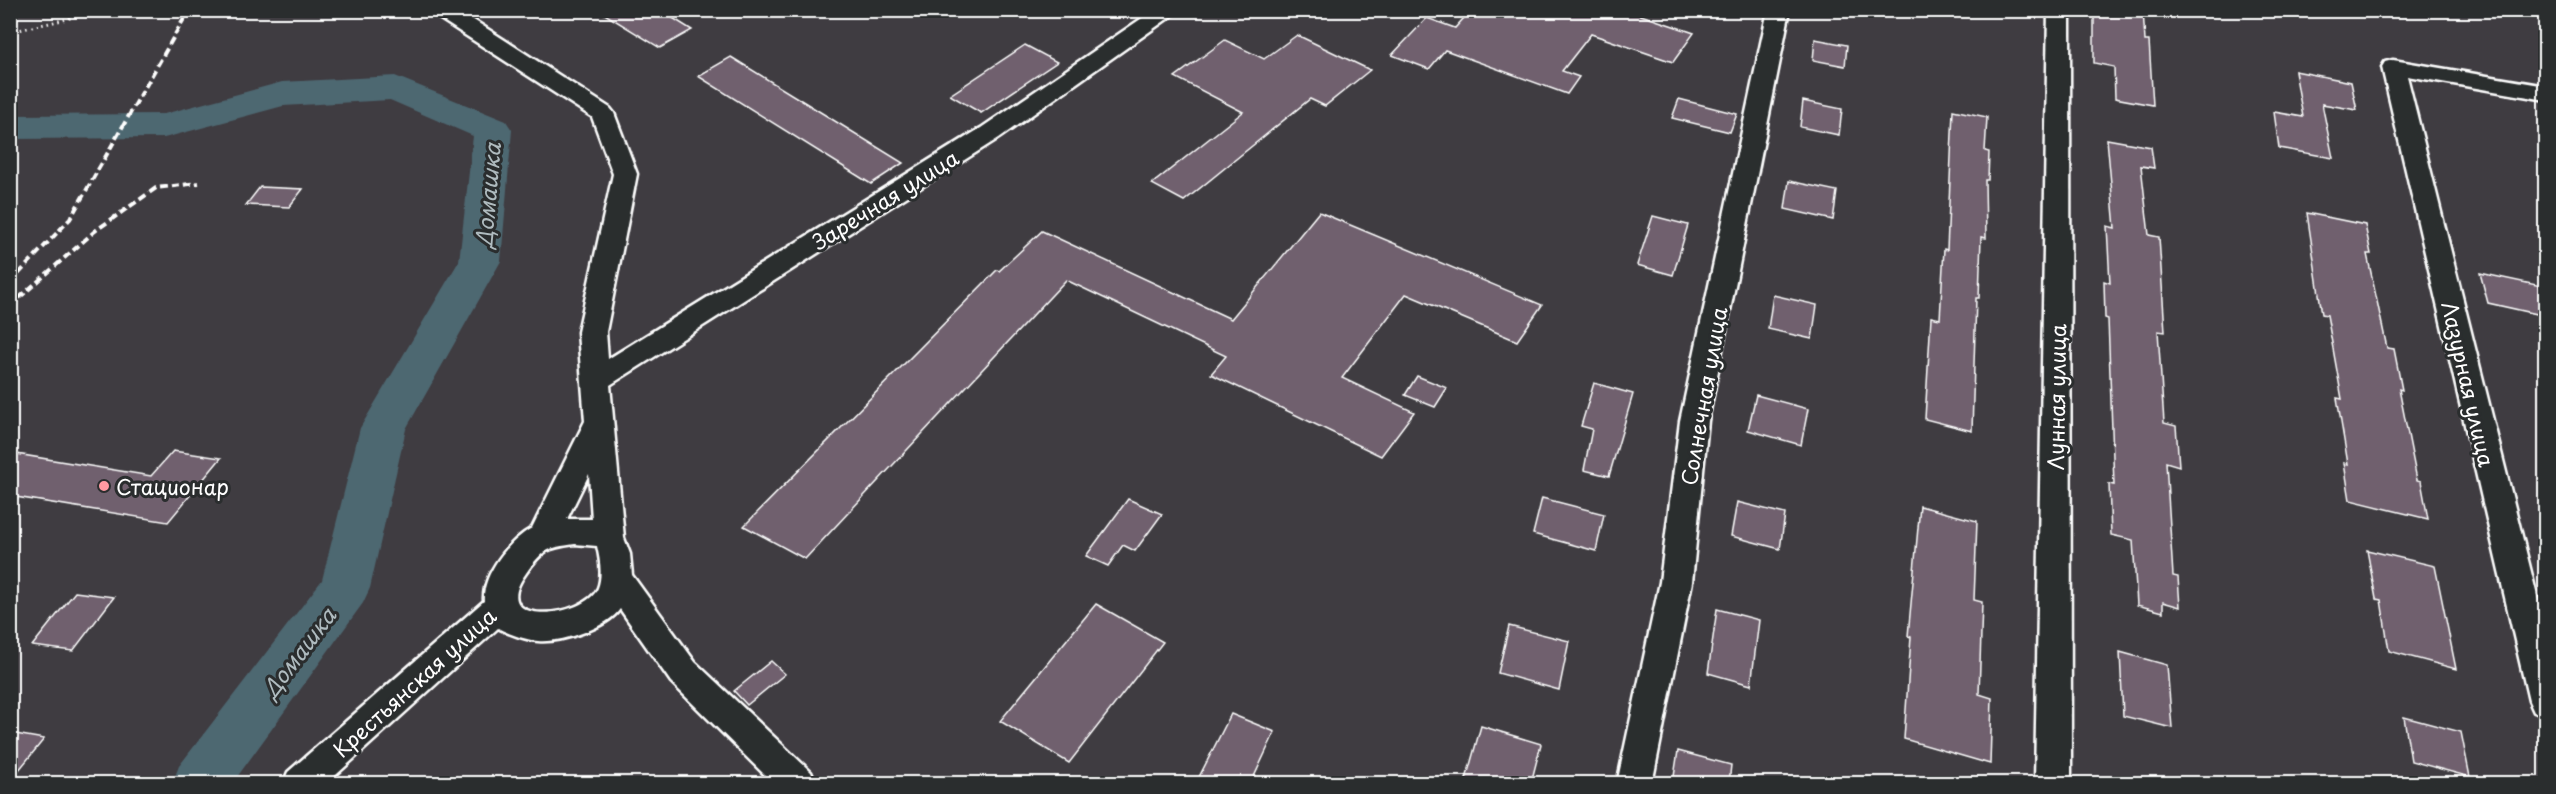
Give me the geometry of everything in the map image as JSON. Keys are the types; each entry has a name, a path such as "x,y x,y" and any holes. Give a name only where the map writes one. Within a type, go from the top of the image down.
{"street":[{"path":"442,10 602,113 625,174 592,332 600,420 609,538 616,553 616,578 605,604 582,620 540,627 510,619 501,605 499,595 516,561 543,537 600,420"},
{"name":"Заречная улица","path":"596,381 990,133 1168,10"},
{"name":"Солнечная улица","path":"1634,783 1676,582 1694,421 1779,10"},
{"name":"Лунная улица","path":"2053,783 2059,10"},
{"name":"Лазурная улица","path":"2546,93 2393,67 2534,610 2546,701"},
{"path":"543,537 575,531 595,532 609,538"},
{"path":"616,578 683,672 799,783"},
{"name":"Крестьянская улица","path":"300,783 501,605"}],"path":[{"path":"10,32 68,20 93,10"}],"building":[{"path":"598,10 660,10 692,30 660,48"},
{"path":"1471,10 1626,10 1694,33 1673,62 1591,34 1562,71 1579,77 1567,94 1445,50 1429,69 1392,55 1427,18 1455,28"},
{"path":"2094,10 2143,10 2145,41 2149,41 2153,105 2115,98 2114,67 2094,63"},
{"path":"1297,35 1370,70 1325,106 1310,99 1184,201 1152,184 1243,112 1175,77 1225,40 1264,59"},
{"path":"1815,39 1847,45 1845,66 1813,60"},
{"path":"1025,45 1057,62 981,113 950,95"},
{"path":"731,57 903,163 871,184 698,76"},
{"path":"2295,71 2351,82 2357,110 2322,104 2333,158 2279,148 2274,112 2303,117"},
{"path":"1679,99 1737,114 1730,132 1672,118"},
{"path":"1803,101 1842,109 1839,135 1800,127"},
{"path":"1953,110 1987,117 1985,151 1989,152 1988,180 1985,180 1986,238 1981,237 1979,298 1976,298 1972,431 1925,419 1931,317 1940,319 1944,249 1947,250"},
{"path":"2107,139 2151,147 2154,168 2141,166 2149,235 2159,237 2165,332 2158,331 2164,423 2176,426 2179,466 2166,462 2173,576 2178,577 2180,607 2163,602 2163,612 2137,605 2133,540 2111,535 2109,484 2114,485 2108,319 2105,318 2104,281 2110,283 2107,226 2115,228"},
{"path":"1789,181 1837,191 1833,220 1785,209"},
{"path":"260,187 303,189 289,207 246,205"},
{"path":"1319,212 1542,305 1517,341 1406,294 1342,378 1414,412 1381,456 1211,374 1226,356 1066,280 805,559 744,526 997,270 999,271 1042,231 1231,319"},
{"path":"2307,213 2365,225 2371,254 2367,254 2387,348 2394,349 2402,390 2399,389 2417,480 2421,481 2428,519 2350,500 2344,463 2348,464 2337,398 2342,399 2327,315 2322,314"},
{"path":"1653,216 1688,225 1673,275 1637,265"},
{"path":"2480,273 2546,287 2546,316 2488,303"},
{"path":"1773,295 1817,305 1812,339 1768,329"},
{"path":"1417,376 1447,388 1435,407 1405,395"},
{"path":"1594,383 1633,394 1609,476 1584,470 1592,429 1581,426"},
{"path":"1756,395 1808,409 1801,445 1748,430"},
{"name":"Стационар","path":"173,451 221,458 168,522 10,496 10,453 151,476"},
{"path":"1542,498 1604,514 1596,551 1533,534"},
{"path":"1128,499 1162,514 1135,551 1123,545 1108,566 1086,556"},
{"path":"1737,502 1785,514 1780,549 1731,536"},
{"path":"1920,506 1977,521 1974,600 1982,602 1979,694 1992,698 1990,764 1904,739 1911,637 1908,636"},
{"path":"2367,550 2435,566 2456,669 2389,651 2381,600 2376,599"},
{"path":"75,592 114,597 73,651 32,646"},
{"path":"1096,604 1163,642 1069,763 1000,721"},
{"path":"1717,609 1759,620 1751,685 1708,673"},
{"path":"1509,626 1569,641 1559,690 1498,673"},
{"path":"2120,652 2167,665 2172,728 2123,716"},
{"path":"771,661 785,674 747,705 734,691"},
{"path":"1231,714 1275,732 1251,783 1196,783"},
{"path":"2404,717 2461,732 2470,777 2411,761"},
{"path":"1481,726 1541,744 1531,783 1465,783"},
{"path":"10,733 44,739 10,781"},
{"path":"1678,751 1731,765 1729,783 1673,783"}],"waterway":[{"name":"Домашка","path":"10,127 164,126 282,94 395,88 493,130 480,261 383,428 345,588 199,784"}],"railway":[{"path":"10,283 70,219 189,10"},
{"path":"10,306 95,231 156,188 199,183"}],"place":[{"name":"Стационар","path":"104,486"}]}
